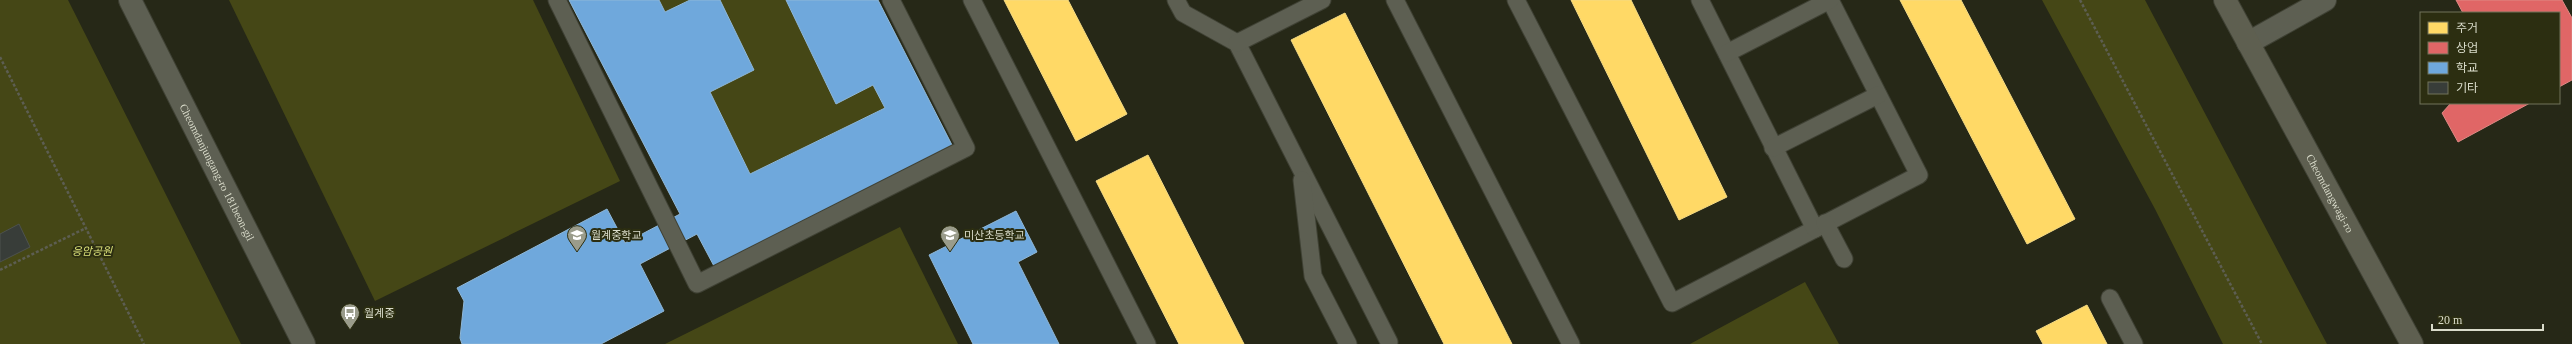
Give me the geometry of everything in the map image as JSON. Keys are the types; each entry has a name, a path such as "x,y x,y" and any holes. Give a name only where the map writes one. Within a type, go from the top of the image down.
{"main road":[{"name":"Cheomdangwagi-ro","path":"2224,0 2412,344"}],"street":[{"name":"Cheomdanjungang-ro 181beon-gil","path":"130,0 304,344"},
{"path":"2248,43 2326,0"}],"lane":[{"path":"557,0 697,284 966,148 891,0"},
{"path":"972,0 1147,344"},
{"path":"1176,0 1183,13 1238,43 1390,342"},
{"path":"1238,43 1322,0"},
{"path":"1395,0 1570,344"},
{"path":"1516,0 1672,303 1918,175 1830,0 1727,54"},
{"path":"1700,0 1773,148 1820,226 1844,259"},
{"path":"1773,148 1878,95"},
{"path":"1301,168 1313,276 1348,344"},
{"path":"2110,298 2134,344"}],"path":[{"path":"2080,0 2262,344"},
{"path":"0,57 144,344"},
{"path":"0,270 86,228"}],"green space":[{"name":"응암공원","path":"0,0 68,0 241,344 0,344"},
{"path":"229,0 533,0 620,181 375,301"},
{"path":"659,0 690,0 665,12"},
{"path":"720,0 786,0 836,103 873,85 885,108 750,174 710,92"},
{"path":"2042,0 2145,0 2327,344 2223,344 2155,209"},
{"path":"900,227 958,344 665,344"},
{"path":"1805,282 1839,344 1690,344"}],"building: 주거":[{"path":"1004,0 1068,0 1127,114 1076,141"},
{"path":"1571,0 1631,0 1727,197 1679,220"},
{"path":"1900,0 1961,0 2075,219 2027,244"},
{"path":"1345,13 1512,344 1444,344 1291,40"},
{"path":"1148,155 1244,344 1179,344 1096,181"},
{"path":"2087,305 2107,344 2043,344 2036,331"}],"building: 상업":[{"path":"2456,0 2562,0 2572,18 2572,80 2560,86 2560,12 2462,12"},
{"path":"2450,104 2528,104 2458,142 2442,113"}],"building: 학교":[{"path":"569,0 659,0 665,12 690,0 720,0 754,70 710,92 750,174 885,108 873,85 836,104 786,0 878,0 952,145 715,268 697,234 640,264 664,311 601,344 462,344 460,338 464,301 457,288 607,209 625,243 680,214"},
{"path":"1016,211 1037,252 1018,262 1059,344 973,344 929,255"}],"building: 기타":[{"path":"19,224 30,247 0,262 0,234"}],"place":[{"name":"월계중학교","path":"577,252"},
{"name":"미산초등학교","path":"950,252"},
{"name":"월계중","path":"350,330"}]}
